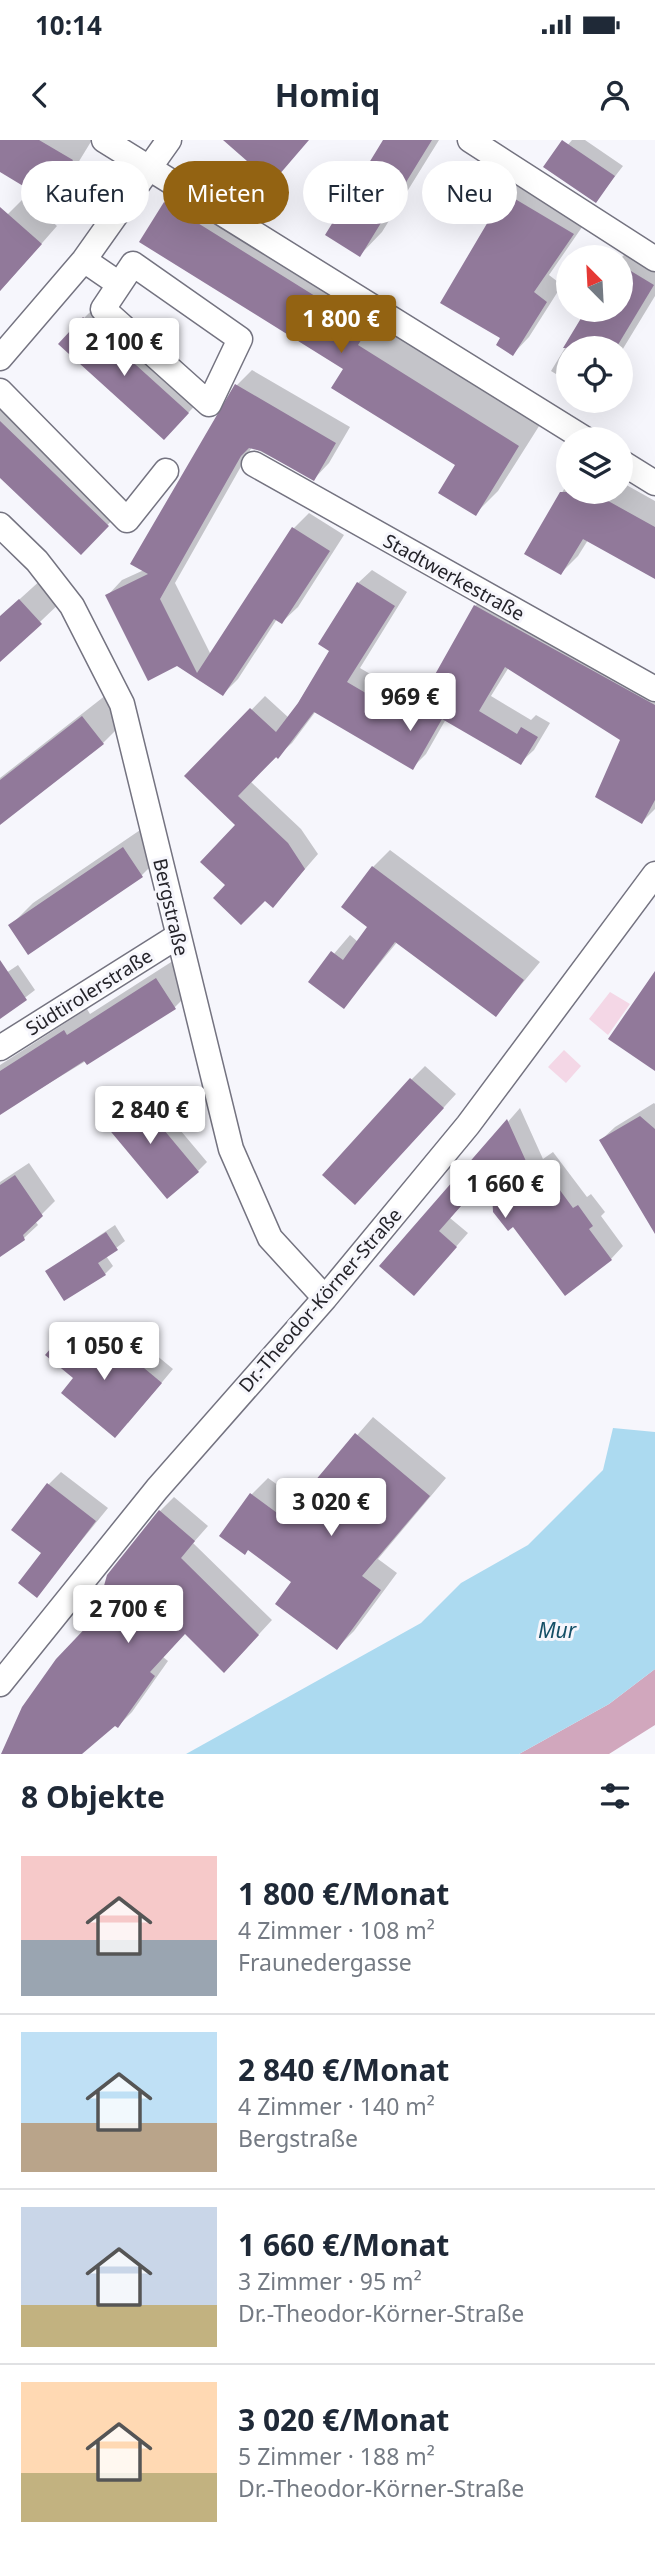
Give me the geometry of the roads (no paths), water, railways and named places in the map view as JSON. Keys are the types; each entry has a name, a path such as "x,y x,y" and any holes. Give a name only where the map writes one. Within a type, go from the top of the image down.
{"street":[{"path":"104,140 137,161"},
{"path":"149,165 169,140"},
{"path":"470,140 655,259"},
{"path":"149,168 566,427"},
{"path":"0,358 84,260 108,224"},
{"path":"84,260 119,284"},
{"path":"132,264 240,339 209,404 103,309 119,284 132,264"},
{"path":"0,391 127,520 166,471"},
{"name":"Stadtwerkestraße","path":"254,464 655,689"},
{"path":"633,469 655,483"},
{"name":"Bergstraße","path":"0,524 37,561 72,606 122,704 232,1149 255,1209 270,1238 325,1298"},
{"name":"Dr.-Theodor-Körner-Straße","path":"0,1684 157,1489 325,1298 468,1125 655,874"},
{"name":"Südtirolerstraße","path":"0,1048 178,936"}],"water":[{"name":"Mur","path":"613,1428 655,1432 655,1669 609,1704 519,1754 186,1754 421,1623 461,1583 528,1545 603,1470"}]}
